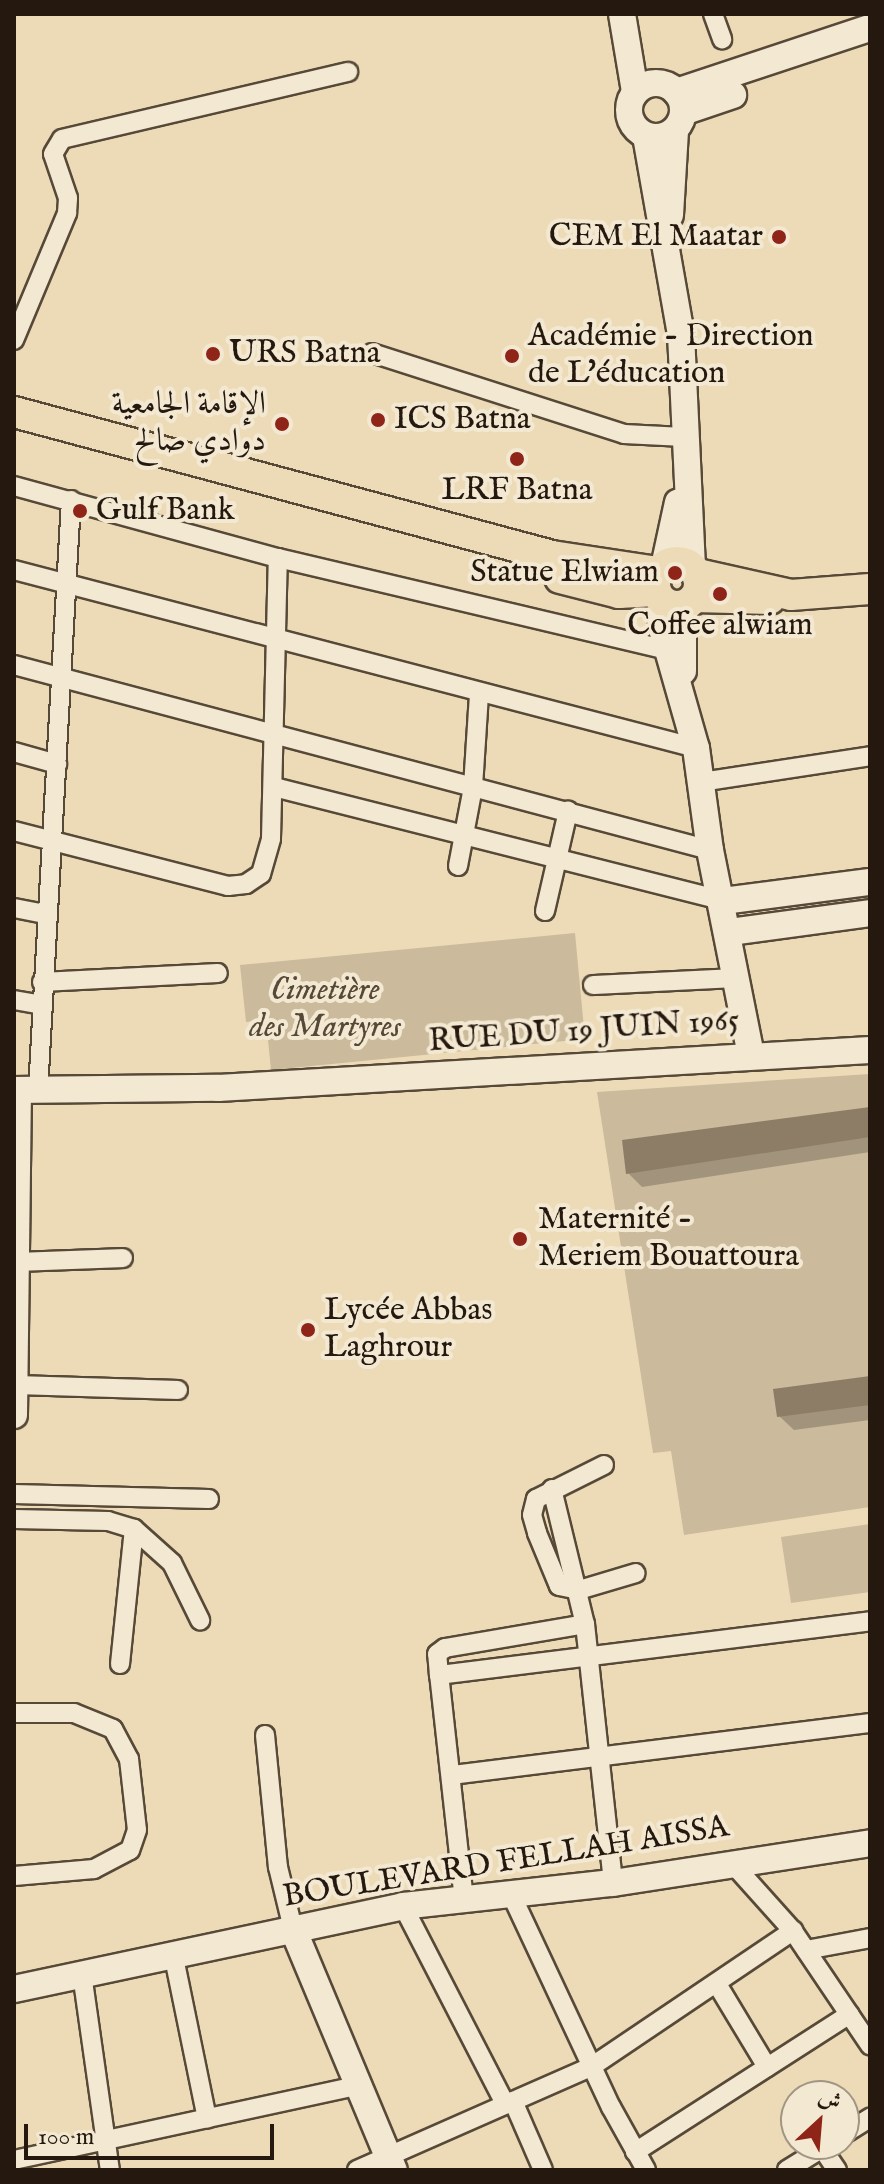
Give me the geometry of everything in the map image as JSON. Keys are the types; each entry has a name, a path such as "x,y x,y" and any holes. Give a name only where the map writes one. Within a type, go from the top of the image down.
{"main road":[{"path":"14,412 552,556 676,584 765,600 870,589"},
{"path":"14,431 619,593 676,584"}],"street":[{"path":"624,14 635,92 631,122 646,136 670,266 686,397 684,475 668,650 683,687"},
{"path":"624,14 674,104 670,266"},
{"path":"713,14 722,39"},
{"path":"646,136 674,104 870,28"},
{"path":"635,92 674,104 870,46"},
{"path":"14,340 20,310 69,206 53,154 62,139 348,72"},
{"path":"372,353 624,439 684,437"},
{"path":"14,486 278,558 668,650"},
{"path":"14,1415 23,1091 41,1005 44,914 57,764 71,500"},
{"path":"14,831 51,843 228,886 246,884 268,861 274,787 278,558"},
{"path":"14,570 479,695 696,748"},
{"path":"676,584 683,687 696,748 710,850 730,932 751,1055"},
{"path":"14,665 710,850"},
{"path":"458,866 473,787 479,695"},
{"path":"14,752 57,764"},
{"path":"701,782 870,756"},
{"path":"274,787 723,901 870,882"},
{"path":"545,911 568,811"},
{"path":"14,908 44,914"},
{"path":"730,932 870,913"},
{"path":"42,982 218,973"},
{"path":"593,985 737,978"},
{"path":"14,1000 41,1005"},
{"name":"RUE DU 19 JUIN 1965","path":"23,1091 231,1088 870,1050"},
{"path":"19,1262 123,1258"},
{"path":"17,1385 178,1390"},
{"path":"604,1465 552,1489 534,1505 537,1533 556,1581 579,1590 636,1573"},
{"path":"552,1489 579,1590 590,1655 613,1883"},
{"path":"14,1494 209,1499"},
{"path":"14,1519 108,1521 134,1529 172,1563 200,1620"},
{"path":"120,1664 134,1529"},
{"path":"439,1675 870,1621"},
{"path":"464,1900 436,1657 445,1648 585,1624"},
{"path":"14,1713 74,1713 113,1729 129,1759 137,1830 130,1850 94,1869 14,1876"},
{"path":"452,1775 870,1723"},
{"path":"265,1735 278,1867 293,1929 356,2086 391,2163"},
{"name":"BOULEVARD FELLAH AISSA","path":"14,1989 403,1906 613,1883 870,1843"},
{"path":"732,1863 793,1931 870,2045"},
{"path":"512,1896 591,2067 646,2170"},
{"path":"403,1906 543,2170"},
{"path":"357,2170 391,2163 509,2102 591,2067 793,1931"},
{"path":"806,1950 870,1938"},
{"path":"173,1953 207,2119"},
{"path":"82,1974 110,2170"},
{"path":"717,1984 767,2067"},
{"path":"635,2152 850,2014"},
{"path":"14,2160 356,2086"}],"green space":[{"name":"Cimetière des Martyres","path":"575,933 585,1039 271,1070 266,1020 246,1022 240,965"},
{"path":"870,1074 870,1507 684,1535 671,1451 653,1453 597,1092"},
{"path":"870,1524 870,1592 791,1603 781,1537"}],"building":[{"path":"870,1107 870,1137 626,1174 622,1140"},
{"path":"870,1376 870,1405 777,1417 773,1389"}],"place":[{"name":"CEM El Maatar","path":"779,237"},
{"name":"URS Batna","path":"213,354"},
{"name":"Académie - Direction de L'éducation","path":"512,356"},
{"name":"ICS Batna","path":"378,420"},
{"name":"الإقامة الجامعية دوادي صالح","path":"282,424"},
{"name":"LRF Batna","path":"517,459"},
{"name":"Gulf Bank","path":"80,511"},
{"name":"Statue Elwiam","path":"675,573"},
{"name":"Coffee alwiam","path":"720,594"},
{"name":"Maternité - Meriem Bouattoura","path":"520,1239"},
{"name":"Lycée Abbas Laghrour","path":"308,1330"}]}
